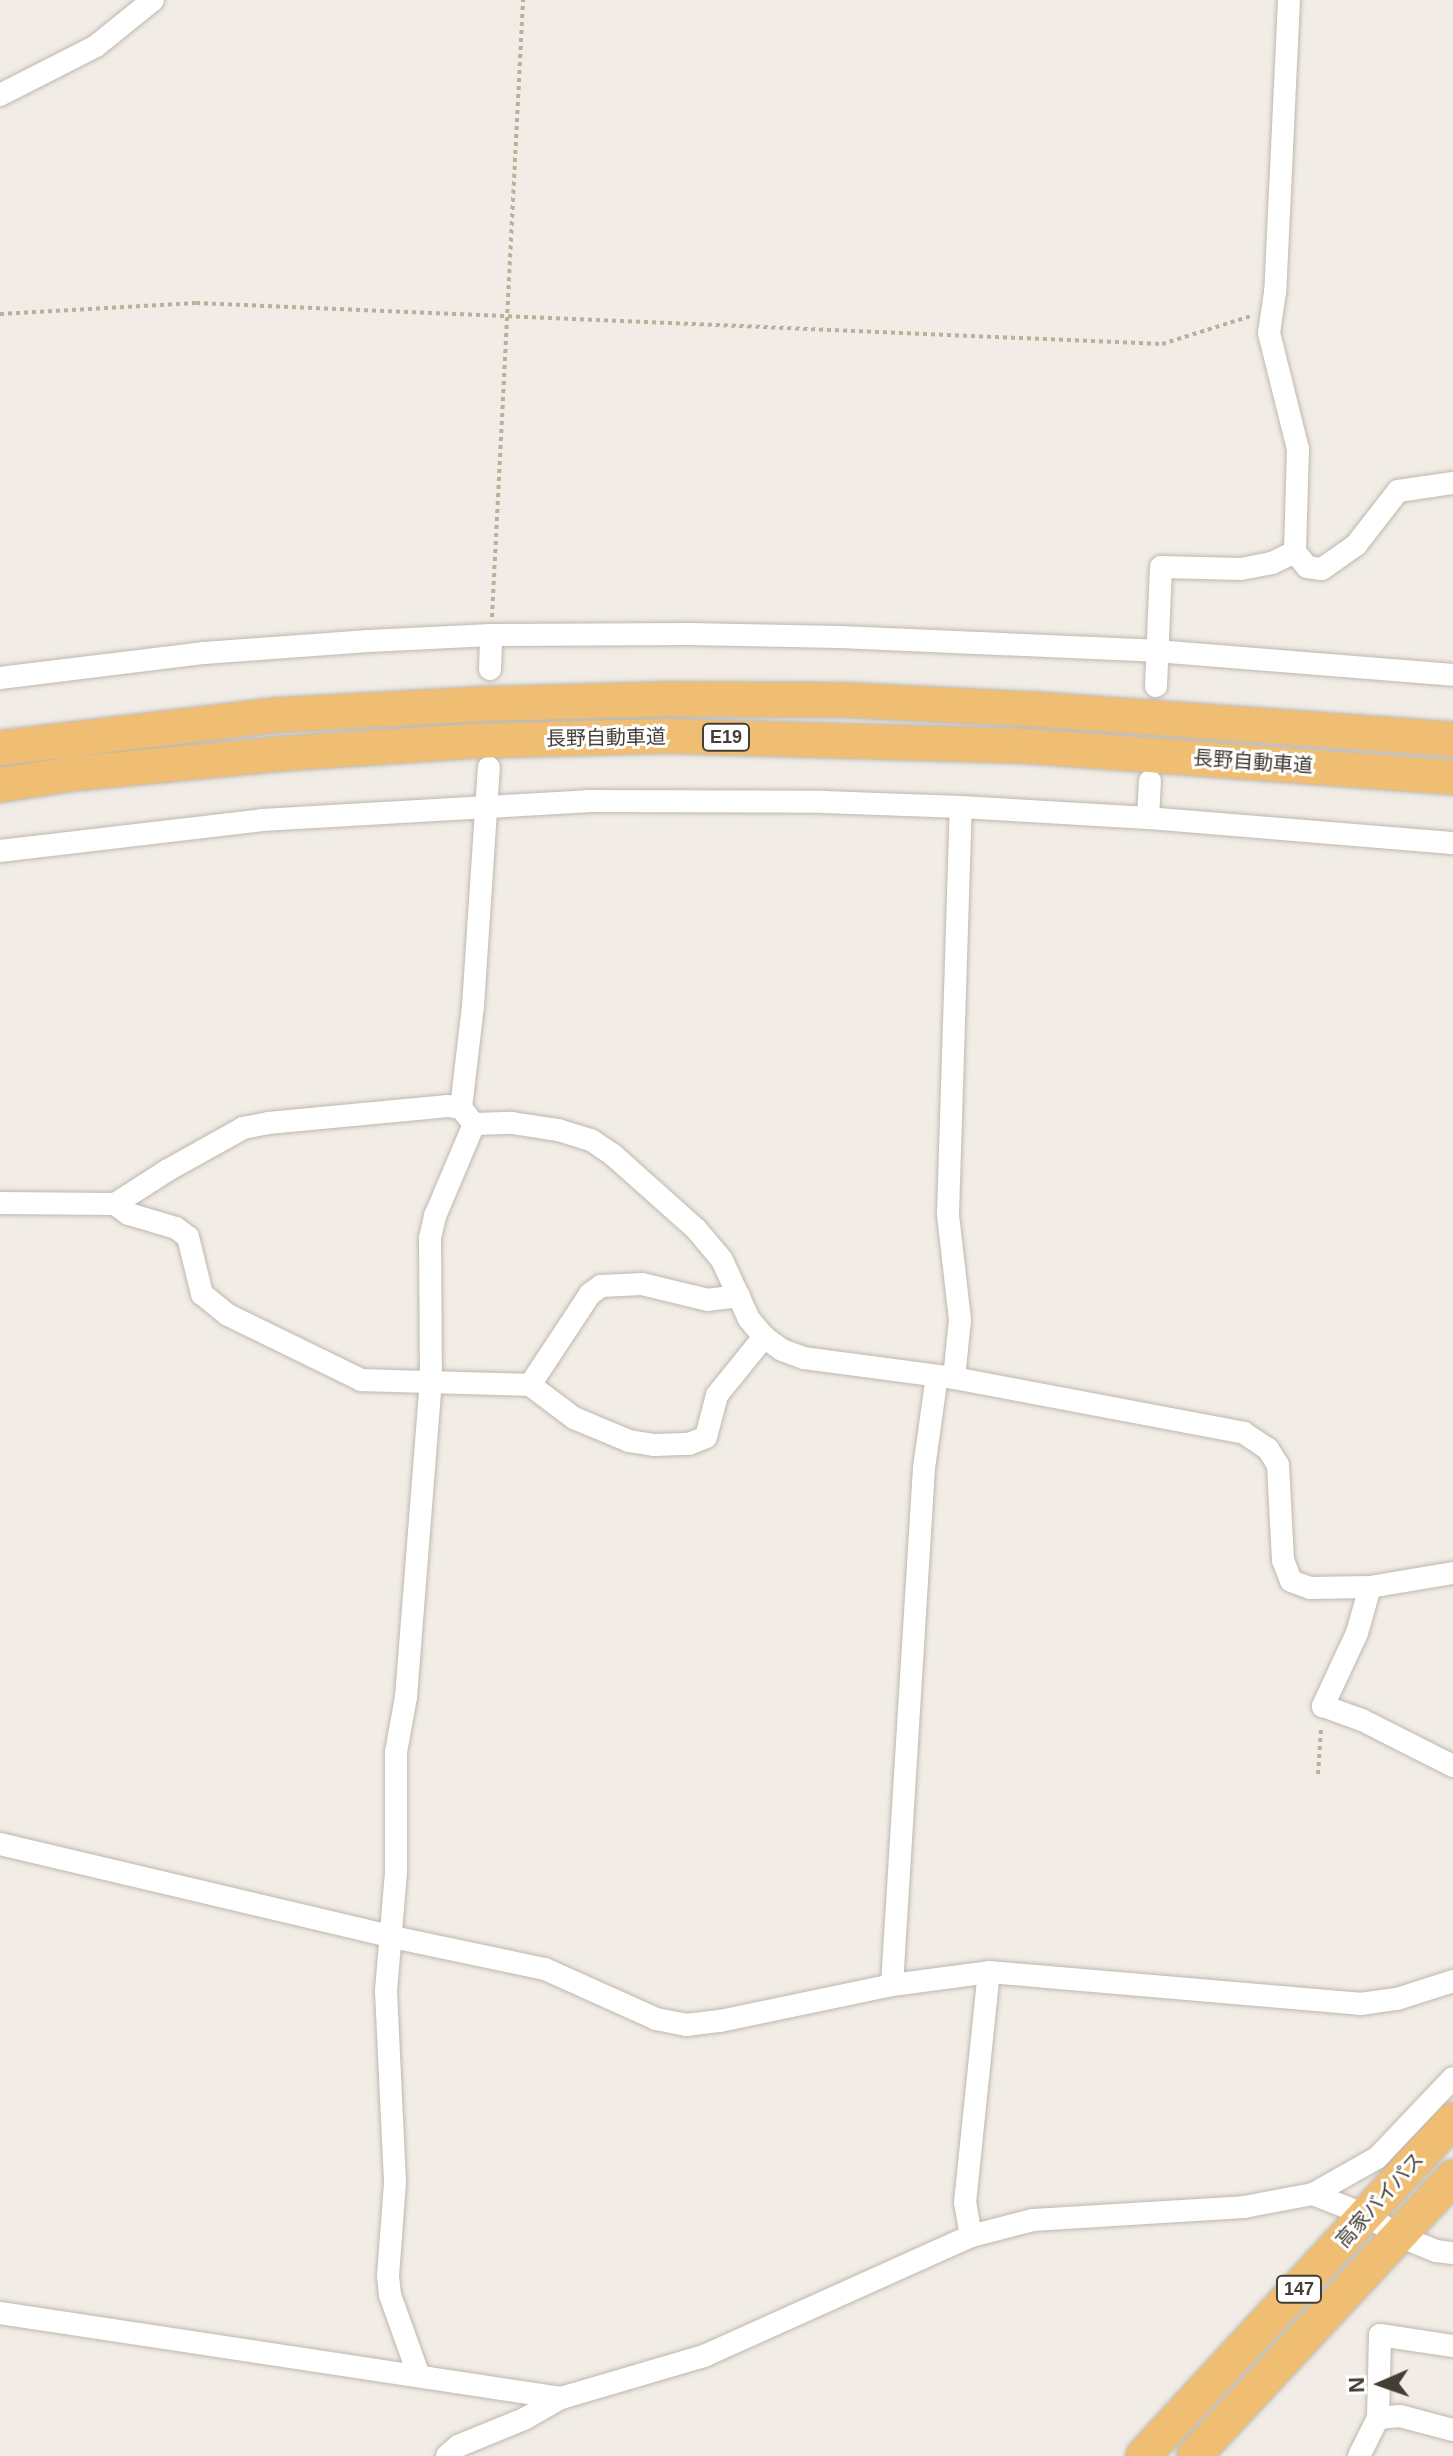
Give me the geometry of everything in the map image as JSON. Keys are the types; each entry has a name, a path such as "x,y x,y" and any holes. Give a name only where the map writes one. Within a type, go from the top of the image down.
{"highway":[{"name":"長野自動車道","path":"0,748 278,715 478,704 664,699 844,700 1015,708 1453,739"},
{"name":"長野自動車道","path":"0,785 70,774 277,754 472,741 667,736 1026,746 1453,777"},
{"name":"高家バイパス","path":"1143,2456 1368,2216 1453,2120"},
{"name":"高家バイパス","path":"1194,2456 1453,2177"}],"street":[{"path":"0,95 96,46 153,0"},
{"path":"1289,0 1275,292 1269,333 1298,449 1295,552 1307,567 1322,569 1356,545 1387,501 1398,491 1453,483"},
{"path":"1156,686 1161,567 1241,569 1272,563 1295,552"},
{"path":"490,669 491,635"},
{"path":"0,678 204,653 491,635 825,636 1156,651 1453,675"},
{"path":"419,2376 418,2364 390,2295 388,2276 395,2182 386,2033 388,1936 396,1872 396,1752 406,1697 431,1382 430,1238 467,1116 489,768"},
{"path":"1148,818 1150,781"},
{"path":"0,851 262,820 587,801 808,802 961,807 1148,818 1453,843"},
{"path":"892,1985 924,1468 960,1320 948,1214 961,807"},
{"path":"115,1204 243,1128 448,1106 467,1116 558,1130 591,1140 613,1155 696,1229 722,1260 749,1319 764,1337 782,1350 804,1358 946,1377 1244,1433 1268,1449 1278,1465 1283,1560 1291,1581 1310,1588 1370,1587 1453,1573"},
{"path":"0,1203 99,1201 115,1204 129,1214 176,1228 188,1237 202,1294 228,1315 361,1380 530,1385 574,1418 629,1441 655,1445 689,1444 706,1437 717,1395 764,1337"},
{"path":"530,1385 590,1294 601,1286 642,1284 708,1300 739,1296"},
{"path":"1370,1587 1357,1633 1323,1706 1362,1720 1453,1766"},
{"path":"0,1844 388,1936 545,1969 656,2019 686,2025 892,1985 989,1972 1360,2004 1397,1999 1453,1981"},
{"path":"971,2236 965,2203 989,1972"},
{"path":"447,2456 458,2446 524,2419 561,2398 704,2356 971,2236 1033,2220 1244,2207 1313,2194 1377,2158 1453,2078"},
{"path":"1313,2194 1368,2216 1399,2236 1436,2251 1453,2253"},
{"path":"0,2313 561,2398"},
{"path":"1359,2456 1378,2418 1380,2335 1453,2346"},
{"path":"1378,2418 1400,2416 1453,2430"}],"path":[{"path":"491,635 523,0"},
{"path":"0,314 196,303 1162,344 1254,315 1270,315"},
{"path":"1318,1774 1323,1706"}]}
